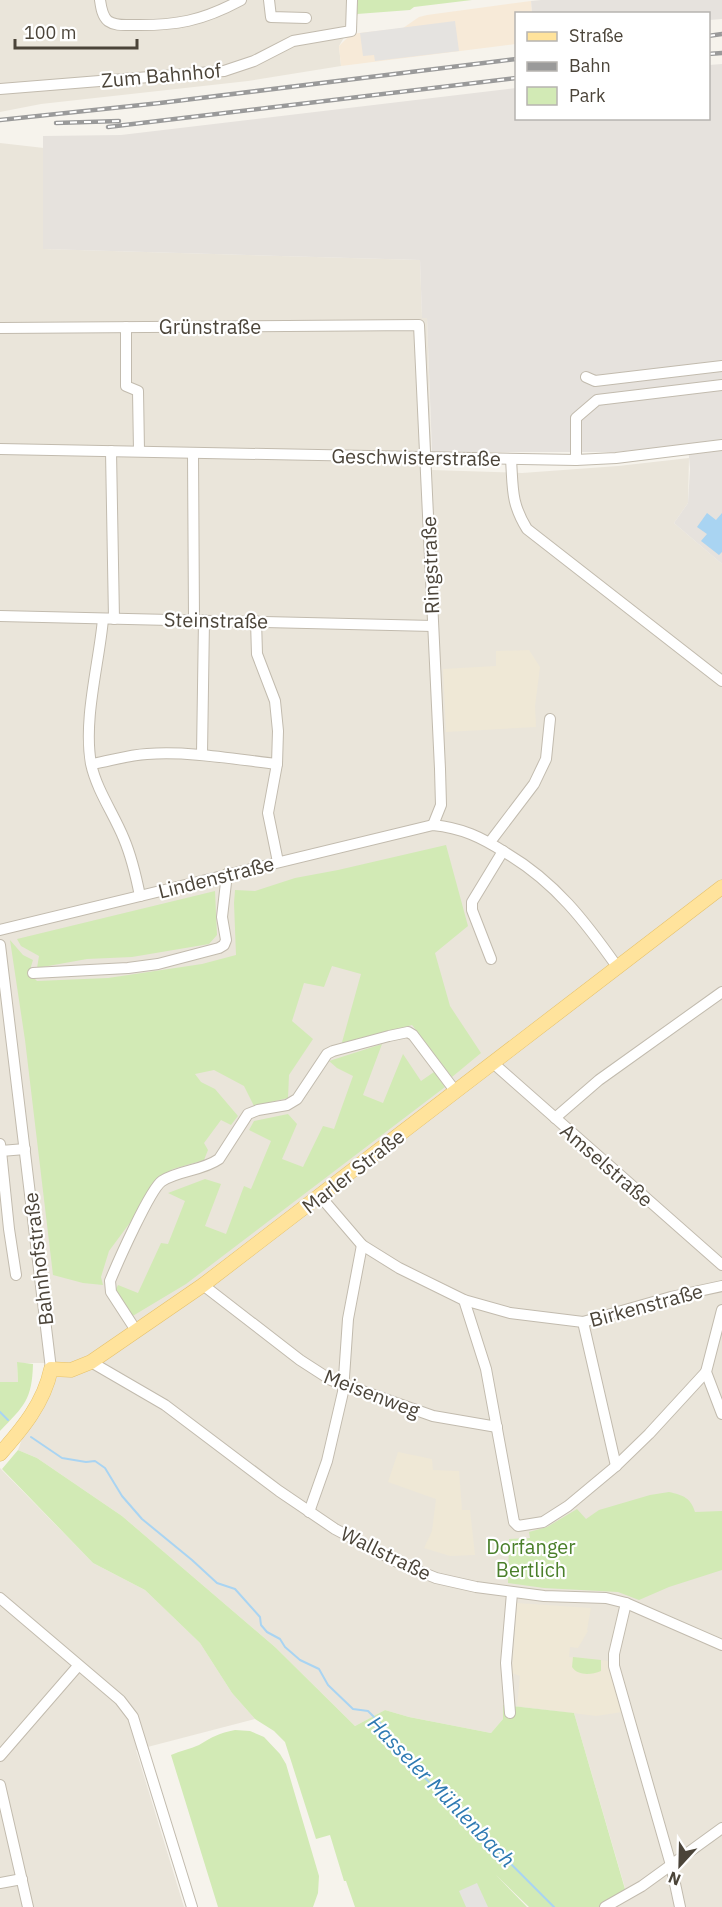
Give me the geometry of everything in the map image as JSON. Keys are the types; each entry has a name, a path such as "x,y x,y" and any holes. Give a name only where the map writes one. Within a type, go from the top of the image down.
{"main road":[{"name":"Marler Straße","path":"51,1370 71,1371 91,1362 203,1285 722,887"},
{"path":"0,1454 28,1420 45,1388 51,1370"}],"street":[{"path":"100,0 104,17 111,23 147,25 190,21 216,14 241,0"},
{"path":"269,0 271,18 306,18"},
{"name":"Zum Bahnhof","path":"0,89 224,71 254,60 293,41 351,31 352,0"},
{"name":"Grünstraße","path":"0,328 419,325"},
{"name":"Ringstraße","path":"419,325 441,805 452,827"},
{"path":"126,327 126,386 138,391 139,451"},
{"path":"586,377 595,381 722,366"},
{"path":"576,460 576,418 597,400 722,385"},
{"path":"511,459 606,459 722,445"},
{"name":"Geschwisterstraße","path":"0,449 511,459 513,500 517,513 527,529 722,681"},
{"path":"111,451 109,619 101,646 89,722 92,764 98,785 124,838 133,863 140,896"},
{"path":"193,453 202,754"},
{"name":"Steinstraße","path":"0,616 433,626"},
{"path":"256,621 257,654 275,701 279,731 277,764 268,813 278,861"},
{"path":"490,842 534,784 546,759 549,719"},
{"path":"92,764 144,754 202,754 277,764"},
{"name":"Ringstraße","path":"433,825 441,805"},
{"name":"Lindenstraße","path":"0,930 433,825 452,827 490,842 539,874 563,896 618,968"},
{"path":"491,959 472,910 472,902 503,851"},
{"path":"33,973 128,968 158,964 219,948 226,940 222,917 226,874"},
{"name":"Bahnhofstraße","path":"0,945 51,1370"},
{"path":"555,1118 599,1080 722,992"},
{"path":"137,1332 111,1292 110,1281 142,1213 159,1183 172,1176 213,1164 219,1160 248,1114 286,1105 297,1099 322,1059 333,1051 408,1032 417,1040 456,1092"},
{"name":"Amselstraße","path":"493,1063 722,1265"},
{"name":"Bahnhofstraße","path":"16,1275 0,1148 25,1149"},
{"name":"Birkenstraße","path":"320,1196 362,1245 399,1268 464,1300 510,1313 583,1322 671,1297 722,1286"},
{"path":"309,1512 327,1461 343,1392 348,1319 362,1245"},
{"name":"Meisenweg","path":"203,1285 318,1373 433,1416 497,1427"},
{"path":"464,1300 486,1369 514,1522 518,1526 543,1522 568,1506 616,1466 649,1434 706,1372 722,1310"},
{"path":"583,1322 616,1466"},
{"name":"Wallstraße","path":"91,1362 165,1405 309,1512 366,1546 427,1574 462,1584 512,1593 606,1598 626,1603 722,1645"},
{"path":"706,1372 722,1414"},
{"path":"510,1713 506,1664 512,1593"},
{"path":"0,1598 120,1700 133,1717 192,1907"},
{"path":"626,1603 614,1654 614,1666 671,1865 680,1907"},
{"path":"0,1756 78,1666"},
{"path":"0,1785 28,1907"},
{"path":"605,1907 642,1886 722,1828"},
{"path":"0,1883 22,1879"}],"shaded area":[{"path":"0,0 358,0 358,14 339,46 341,66 248,81 41,104 0,112"},
{"path":"722,0 722,19 710,20 710,12 532,12 531,1"},
{"path":"531,1 532,12 515,12 515,44 341,66 339,46 351,34 403,28 419,17"},
{"path":"455,21 459,51 375,61 374,55 363,56 360,33"},
{"path":"722,64 722,564 674,523 688,503 690,469 688,445 615,452 432,452 427,318 422,318 420,260 43,249 43,136 121,135 515,88 515,120 710,120 710,65"},
{"path":"0,143 44,148 44,249 420,260 422,317 427,318 432,470 522,473 689,458 688,503 674,523 722,564 722,1907 602,1907 627,1895 574,1713 504,1705 503,1719 491,1733 385,1710 355,1726 275,1647 122,1516 37,1458 18,1450 49,1363 17,1363 18,1382 0,1382"},
{"path":"529,650 540,667 535,706 536,727 446,732 443,669 496,666 496,651"},
{"path":"398,1452 432,1459 433,1470 459,1471 462,1510 470,1510 475,1555 450,1556 424,1548 432,1531 436,1499 388,1482"},
{"path":"0,1468 93,1563 145,1590 200,1643 232,1693 255,1719 136,1750 184,1907 0,1907"},
{"path":"517,1603 591,1608 588,1631 578,1648 570,1647 569,1657 609,1661 622,1712 596,1716 517,1706 520,1676 512,1673"},
{"path":"477,1883 488,1907 466,1907 459,1891"}],"green space":[{"path":"357,0 472,0 414,7 410,10 357,14"},
{"path":"446,845 468,926 435,953 450,1006 481,1053 452,1077 412,1025 341,1046 361,974 332,966 324,987 304,983 292,1021 313,1039 289,1075 288,1098 254,1106 244,1086 214,1070 195,1074 201,1082 215,1089 238,1116 231,1125 221,1120 204,1143 208,1150 204,1160 173,1169 158,1177 132,1220 109,1251 101,1277 103,1285 83,1283 53,1275 25,1040 10,940 23,955 33,960 29,973 37,981 108,978 202,964 236,955 235,890 255,891 295,878"},
{"path":"215,891 217,935 209,944 132,957 87,959 37,968 39,956 21,946 17,939"},
{"path":"382,1044 363,1095 383,1103 403,1054 421,1081 434,1072 445,1087 186,1284 131,1317 115,1291 118,1285 138,1293 161,1243 168,1244 185,1201 168,1193 205,1179 221,1184 205,1226 226,1234 244,1186 251,1189 271,1141 249,1130 254,1121 288,1114 297,1124 282,1159 303,1167 323,1126 334,1129 353,1076 329,1061"},
{"path":"17,1362 33,1364 31,1386 21,1408 0,1431 0,1382 18,1382"},
{"path":"18,1450 37,1458 122,1516 275,1647 355,1726 385,1710 491,1733 503,1719 503,1705 574,1713 627,1896 602,1907 529,1907 496,1875 527,1907 355,1907 346,1881 344,1881 330,1835 316,1839 285,1742 274,1731 255,1719 232,1693 200,1643 145,1590 93,1563 2,1469"},
{"name":"Dorfanger Bertlich","path":"669,1492 686,1498 695,1512 722,1511 722,1570 669,1587 639,1600 618,1592 544,1588 508,1583 509,1539 530,1538 529,1532 547,1527 577,1509 586,1519 599,1510 650,1495"},
{"path":"573,1657 601,1660 601,1671 589,1674 578,1672 572,1667"},
{"path":"235,1730 250,1731 264,1737 286,1764 319,1876 318,1893 313,1907 218,1907 171,1755"}],"water":[{"path":"707,513 716,520 722,513 722,552 719,555 701,541 707,534 697,527"}],"waterway":[{"path":"0,1412 8,1420"},
{"name":"Hasseler Mühlenbach","path":"31,1437 62,1458 86,1462 95,1461 105,1468 122,1496 142,1519 217,1583 235,1589 260,1617 261,1625 267,1632 280,1639 285,1647 300,1660 319,1669 328,1685 353,1709 368,1711 381,1724 394,1747 554,1907"}],"railway":[{"path":"710,36 722,34"},
{"path":"710,54 722,53"},
{"path":"0,120 160,103 515,59"},
{"path":"108,127 515,78"},
{"path":"56,123 119,121"}]}
